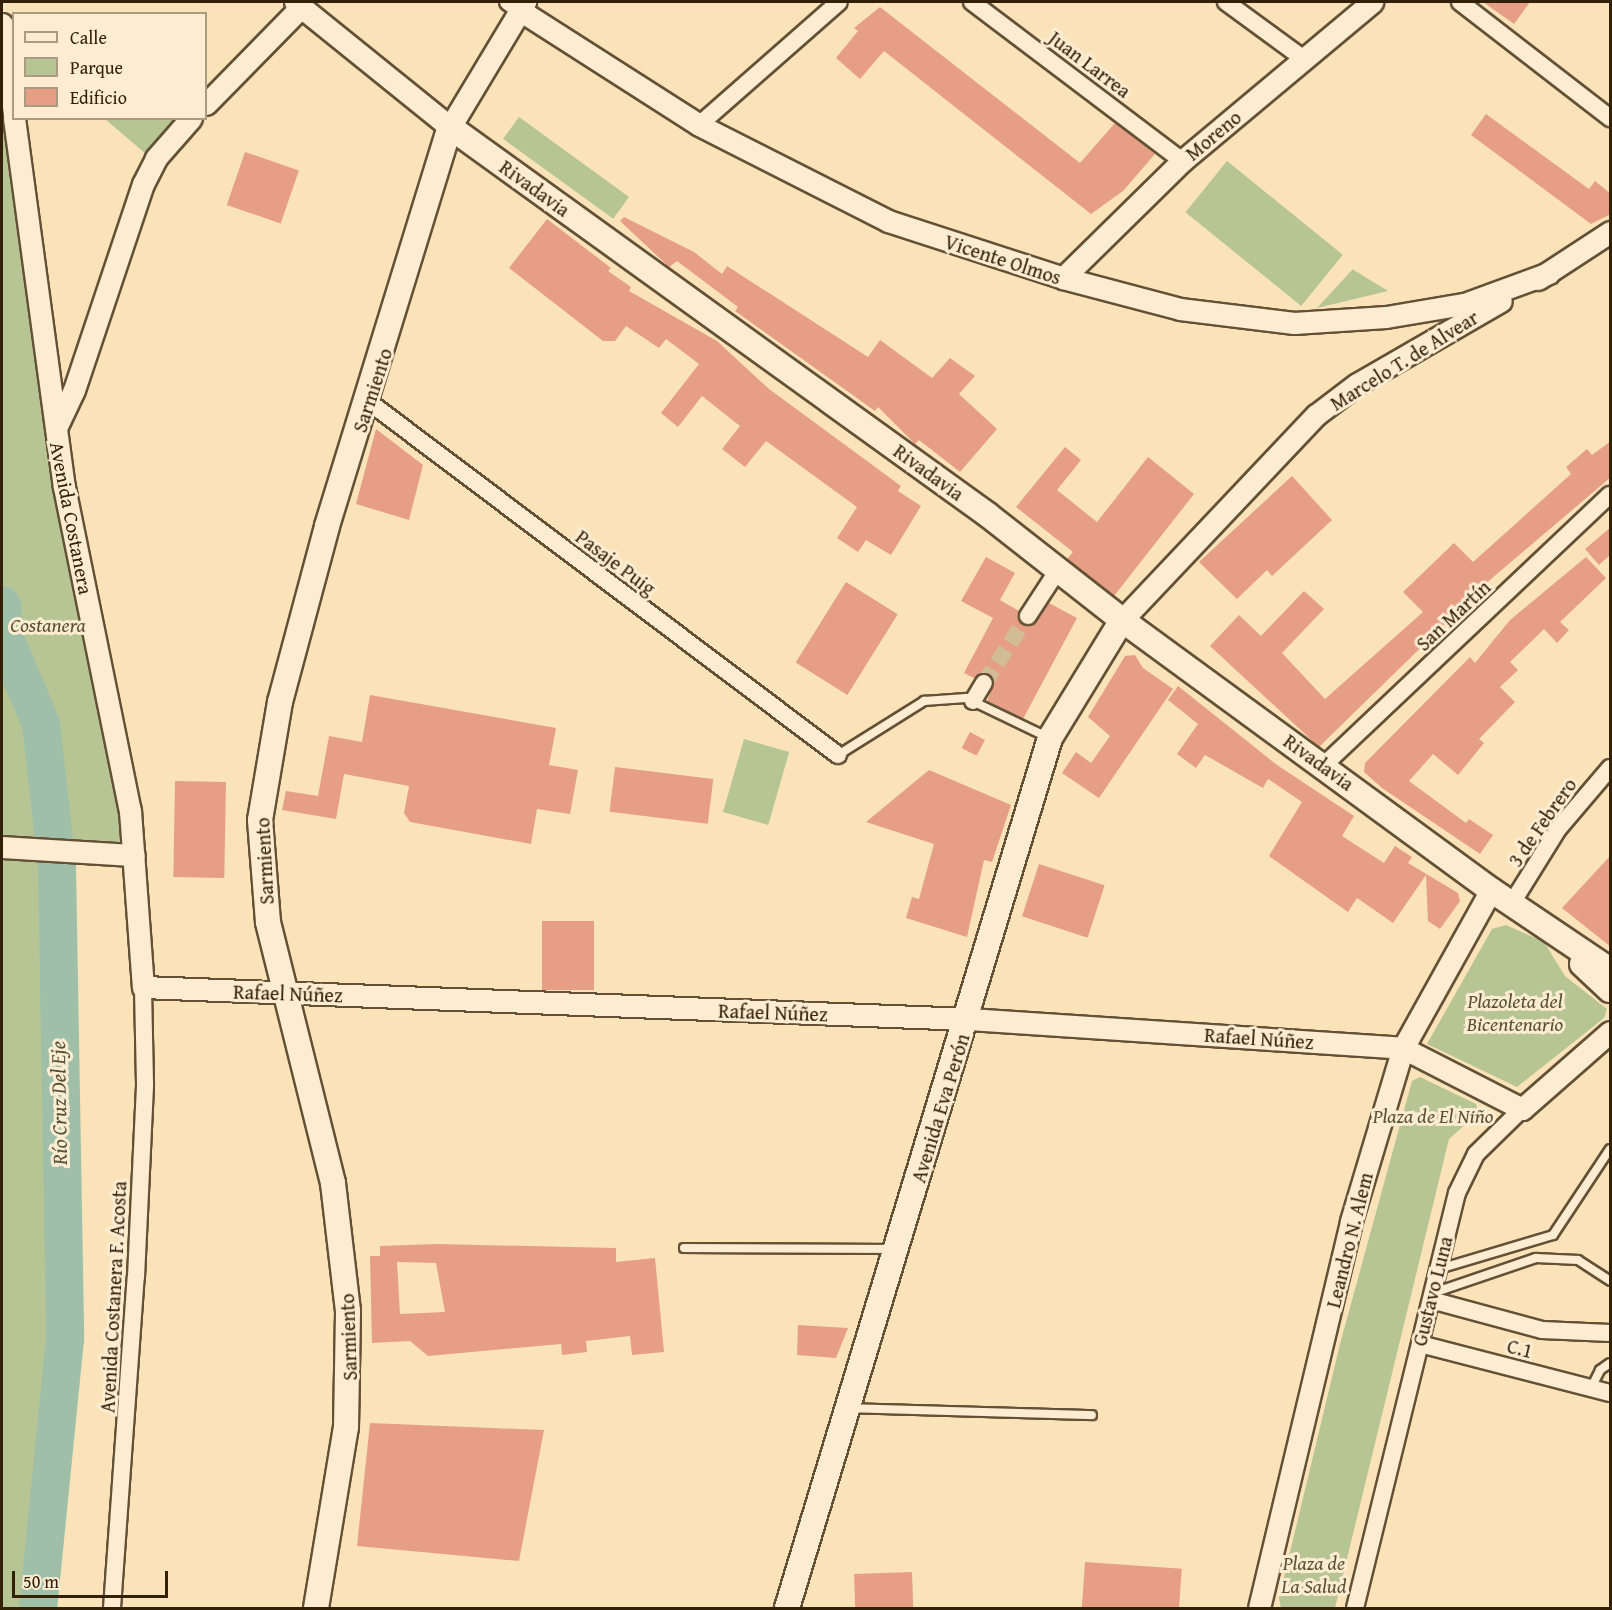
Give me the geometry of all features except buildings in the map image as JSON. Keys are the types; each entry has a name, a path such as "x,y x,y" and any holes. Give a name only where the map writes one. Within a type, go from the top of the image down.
{"main road":[{"name":"Sarmiento","path":"316,1608 346,1427 348,1311 333,1183 307,1069 283,994 262,886 264,786 318,558 369,402 450,127"},
{"name":"Rivadavia","path":"450,127 1058,570 1122,620 1324,765 1491,890 1565,940"},
{"name":"Avenida Eva Perón","path":"787,1608 968,1019 1050,738 1122,620"},
{"path":"1565,940 1611,970"},
{"path":"1565,940 1611,990"}],"street":[{"path":"699,125 839,2"},
{"name":"Juan Larrea","path":"972,2 1182,161"},
{"path":"1226,2 1304,59"},
{"name":"Moreno","path":"1063,278 1182,161 1372,2"},
{"path":"1460,2 1611,118"},
{"path":"207,103 299,4"},
{"name":"Rivadavia","path":"299,4 450,127"},
{"path":"450,127 518,5"},
{"name":"Vicente Olmos","path":"518,5 699,125 888,221 1063,278 1180,309 1294,322 1464,304 1549,273"},
{"path":"2,24 12,99"},
{"name":"Avenida Costanera","path":"14,120 56,428 122,758 134,855 143,987"},
{"path":"56,428 74,390 143,184 156,158 189,120"},
{"name":"Marcelo T. de Alvear","path":"1122,620 1316,415 1357,384 1549,273 1611,232"},
{"name":"Pasaje Puig","path":"369,402 838,755"},
{"name":"San Martín","path":"1324,765 1611,495"},
{"path":"1028,615 1058,570"},
{"path":"973,701 984,683"},
{"name":"3 de Febrero","path":"1512,903 1558,829 1611,768"},
{"path":"2,847 26,846 134,855"},
{"name":"Leandro N. Alem","path":"1259,1608 1351,1221 1403,1048 1491,890"},
{"name":"Rafael Núñez","path":"143,987 968,1019 1403,1048"},
{"name":"Avenida Costanera F. Acosta","path":"112,1608 136,1266 145,1084 143,987"},
{"name":"Gustavo Luna","path":"1355,1608 1457,1193 1476,1154 1522,1109 1611,1032"},
{"path":"1403,1048 1522,1109"},
{"path":"1432,1297 1542,1330 1611,1333"},
{"name":"C.1","path":"1420,1344 1611,1393"}],"lane":[{"path":"838,755 924,701 973,701 1050,738"},
{"path":"1438,1269 1553,1235 1611,1149"},
{"path":"684,1248 897,1249"},
{"path":"1432,1297 1536,1258 1578,1260 1611,1281"},
{"path":"1591,1388 1600,1370 1611,1363"},
{"path":"849,1408 1092,1414"}],"green space":[{"name":"Costanera","path":"2,24 12,87 12,120 17,120 134,855 55,849 65,1339 38,1608 2,1608"},
{"path":"519,117 629,197 613,219 503,139"},
{"path":"106,120 176,120 146,154"},
{"path":"1227,161 1343,255 1301,306 1185,212"},
{"path":"1352,270 1388,291 1317,308"},
{"path":"744,739 789,752 768,825 723,812"},
{"name":"Plazoleta del Bicentenario","path":"1506,925 1544,942 1565,976 1607,1009 1604,1018 1517,1087 1427,1044 1492,929"},
{"path":"1420,1077 1476,1104 1478,1113 1449,1139 1335,1608 1281,1608 1279,1598 1340,1344 1412,1081"}],"waterway":[{"name":"Río Cruz Del Eje","path":"2,605 4,636 41,724 57,867 65,1339 38,1608"}],"tunnel":[{"path":"984,683 1028,616"}],"park label":[{"name":"Plaza de El Niño","path":"1433,1115"},
{"name":"Plaza de La Salud","path":"1314,1574"}]}
